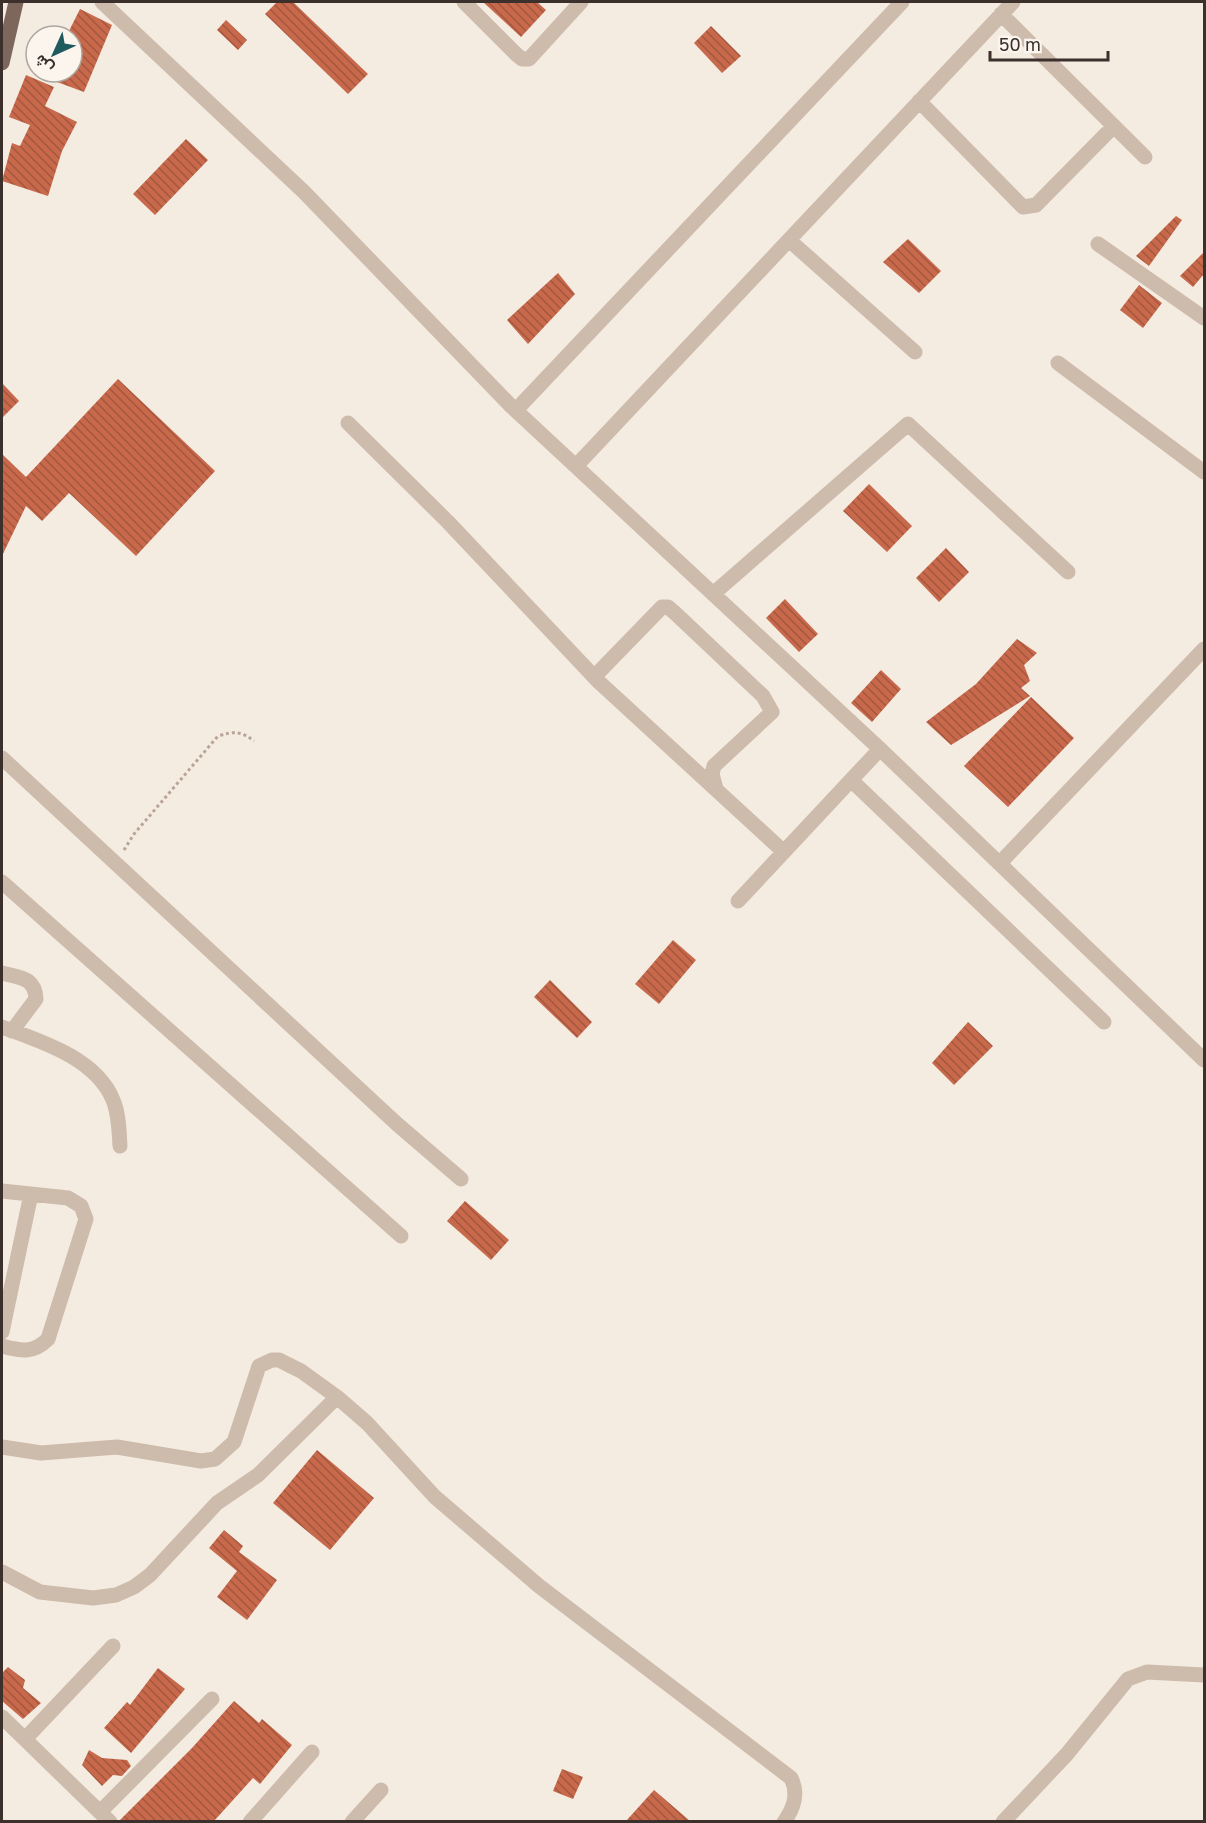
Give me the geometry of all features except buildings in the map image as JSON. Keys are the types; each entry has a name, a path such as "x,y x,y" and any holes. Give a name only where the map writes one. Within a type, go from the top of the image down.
{"main road":[{"path":"2,63 16,2"}],"street":[{"path":"102,2 304,192 516,410 880,749 1204,1060"},
{"path":"464,2 516,54 522,59 529,60 581,2"},
{"path":"516,410 902,2"},
{"path":"576,466 1013,2"},
{"path":"1001,14 1145,157"},
{"path":"919,101 1023,207 1028,208 1036,205 1114,126"},
{"path":"789,240 915,352"},
{"path":"1098,244 1204,318"},
{"path":"1058,363 1204,472"},
{"path":"348,423 448,522 594,677 784,852"},
{"path":"713,594 908,424 1068,572"},
{"path":"594,677 662,607 668,607 763,696 772,712 714,766 712,774 716,789"},
{"path":"1000,863 1204,649"},
{"path":"738,901 880,749"},
{"path":"2,758 397,1124 461,1179"},
{"path":"851,780 1104,1022"},
{"path":"2,882 401,1236"},
{"path":"2,973 30,980 36,987 36,999 7,1029 72,1056 109,1090 116,1109 120,1146"},
{"path":"2,1191 68,1198 81,1206 86,1219 48,1339 38,1349 24,1352 2,1346"},
{"path":"2,1332 31,1194"},
{"path":"2,1447 41,1453 117,1448 201,1461 215,1458 234,1442 255,1372 265,1362 279,1360 301,1371 337,1397 367,1423 435,1497 539,1586 604,1637 692,1700 791,1778 795,1788 795,1798 784,1821"},
{"path":"2,1572 40,1592 93,1598 116,1595 134,1587 150,1575 217,1503 258,1475 337,1397"},
{"path":"25,1739 112,1646"},
{"path":"1003,1821 1067,1754 1128,1679 1147,1672 1204,1674"},
{"path":"2,1717 105,1817 212,1699"},
{"path":"250,1821 312,1752"},
{"path":"352,1821 381,1790"}],"path":[{"path":"116,862 134,834 218,736 232,731 243,732 254,741"}]}
